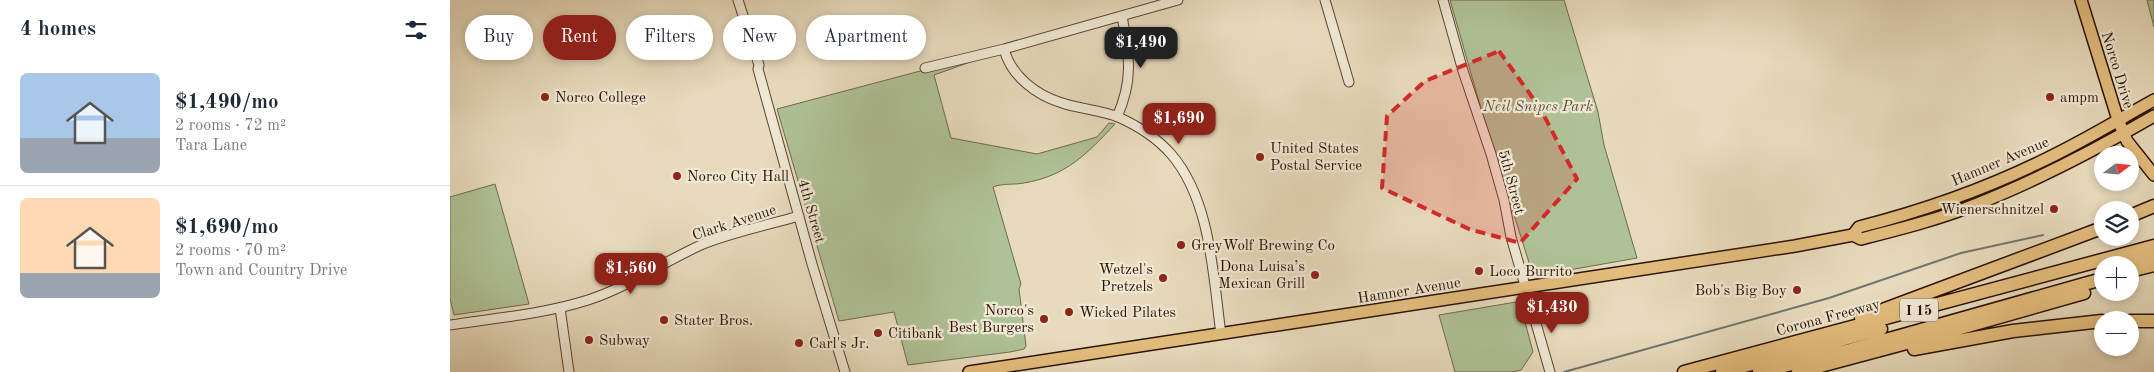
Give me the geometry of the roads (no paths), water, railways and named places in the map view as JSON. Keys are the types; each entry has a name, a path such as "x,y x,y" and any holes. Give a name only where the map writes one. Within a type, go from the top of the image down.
{"highway":[{"path":"2139,212 2154,206"},
{"path":"1753,354 1869,315 2094,231"},
{"name":"Corona Freeway","path":"1684,372 2154,246"},
{"path":"2139,259 2154,255"},
{"path":"2139,269 2154,265"},
{"path":"1722,372 2094,270"},
{"path":"2139,278 2154,274"},
{"path":"1760,372 1850,350 2094,281"},
{"name":"I 15","path":"1798,372 2094,290"},
{"path":"2139,321 2154,321"},
{"path":"1864,355 1902,352 2013,330 2094,322"}],"main road":[{"name":"Norco Drive","path":"2082,0 2123,133 2154,175"},
{"name":"Hamner Avenue","path":"1853,235 1858,227 1904,216 2045,160 2154,100"},
{"name":"Hamner Avenue","path":"969,372 1795,246 1853,235 1861,239 1908,227 1976,205 2026,184 2154,116"},
{"path":"2026,184 2026,176 2044,166 2045,160"}],"street":[{"name":"4th Street","path":"738,0 747,9 749,15 758,48 758,67 845,372"},
{"path":"925,68 1004,49 1178,0"},
{"path":"1324,0 1349,82"},
{"name":"5th Street","path":"1444,0 1463,71 1491,154 1504,200 1511,237 1550,372"},
{"path":"1117,117 1125,98 1130,74 1122,16"},
{"path":"1004,49 1012,70 1030,87 1061,103 1117,117 1147,133 1170,153 1187,178 1199,202 1210,255 1221,334"},
{"name":"Clark Avenue","path":"450,325 560,308 614,290 671,259 705,244 799,216"},
{"path":"560,308 569,372"}],"waterway":[{"path":"1564,372 1829,298 1961,253 2043,235"}],"place":[{"name":"Norco College","path":"545,97"},
{"name":"ampm","path":"2050,97"},
{"name":"United States Postal Service","path":"1260,157"},
{"name":"Norco City Hall","path":"677,176"},
{"name":"Wienerschnitzel","path":"2054,209"},
{"name":"GreyWolf Brewing Co","path":"1181,245"},
{"name":"Loco Burrito","path":"1479,271"},
{"name":"Dona Luisa’s Mexican Grill","path":"1315,275"},
{"name":"Wetzel's Pretzels","path":"1163,278"},
{"name":"Bob's Big Boy","path":"1797,290"},
{"name":"Wicked Pilates","path":"1069,312"},
{"name":"Norco's Best Burgers","path":"1044,319"},
{"name":"Stater Bros.","path":"664,320"},
{"name":"Citibank","path":"878,333"},
{"name":"Subway","path":"589,340"},
{"name":"Carl's Jr.","path":"799,343"}],"park label":[{"name":"Neil Snipes Park","path":"1538,106"}]}
